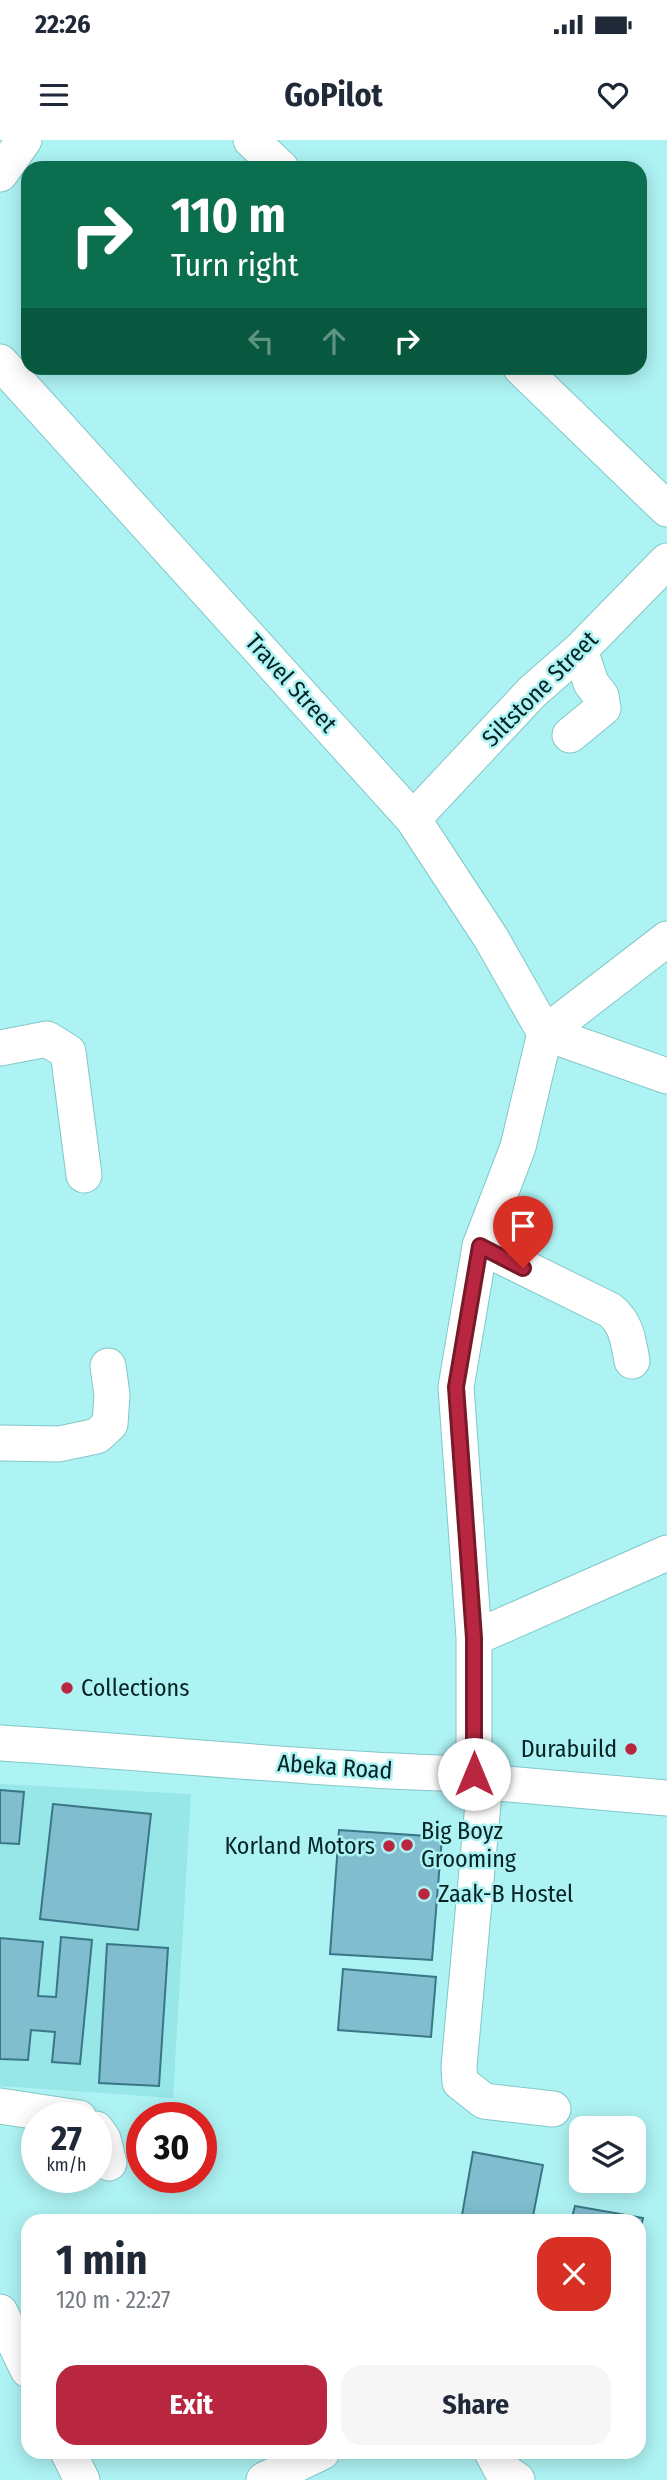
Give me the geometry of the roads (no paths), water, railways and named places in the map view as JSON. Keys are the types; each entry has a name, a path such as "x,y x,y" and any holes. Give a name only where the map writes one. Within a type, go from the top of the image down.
{"street":[{"path":"0,174 24,140"},
{"path":"251,140 274,161"},
{"name":"Travel Street","path":"0,362 413,819 491,939 545,1032"},
{"path":"528,375 667,509"},
{"name":"Siltstone Street","path":"413,819 532,692 580,650 667,561"},
{"path":"570,735 603,708 601,696 591,683 580,650"},
{"path":"553,2109 484,2101 460,2082 479,1778 474,1638 456,1387 480,1246 518,1147 545,1032 667,939"},
{"path":"545,1032 667,1076"},
{"path":"0,1048 47,1039 68,1052 84,1175"},
{"path":"480,1246 610,1310 621,1319 626,1330 632,1361"},
{"path":"0,1443 59,1444 97,1436 110,1424 113,1395 108,1366"},
{"path":"474,1638 667,1553"},
{"name":"Abeka Road","path":"0,1742 479,1778 667,1798"},
{"path":"0,2106 21,2109"},
{"path":"0,2312 21,2356"},
{"path":"72,2459 82,2480"},
{"path":"264,2480 308,2459"},
{"path":"496,2459 501,2469 517,2480"}],"place":[{"name":"Collections","path":"67,1688"},
{"name":"Durabuild","path":"631,1749"},
{"name":"Big Boyz Grooming","path":"407,1845"},
{"name":"Korland Motors","path":"389,1846"},
{"name":"Zaak-B Hostel","path":"424,1894"}]}
